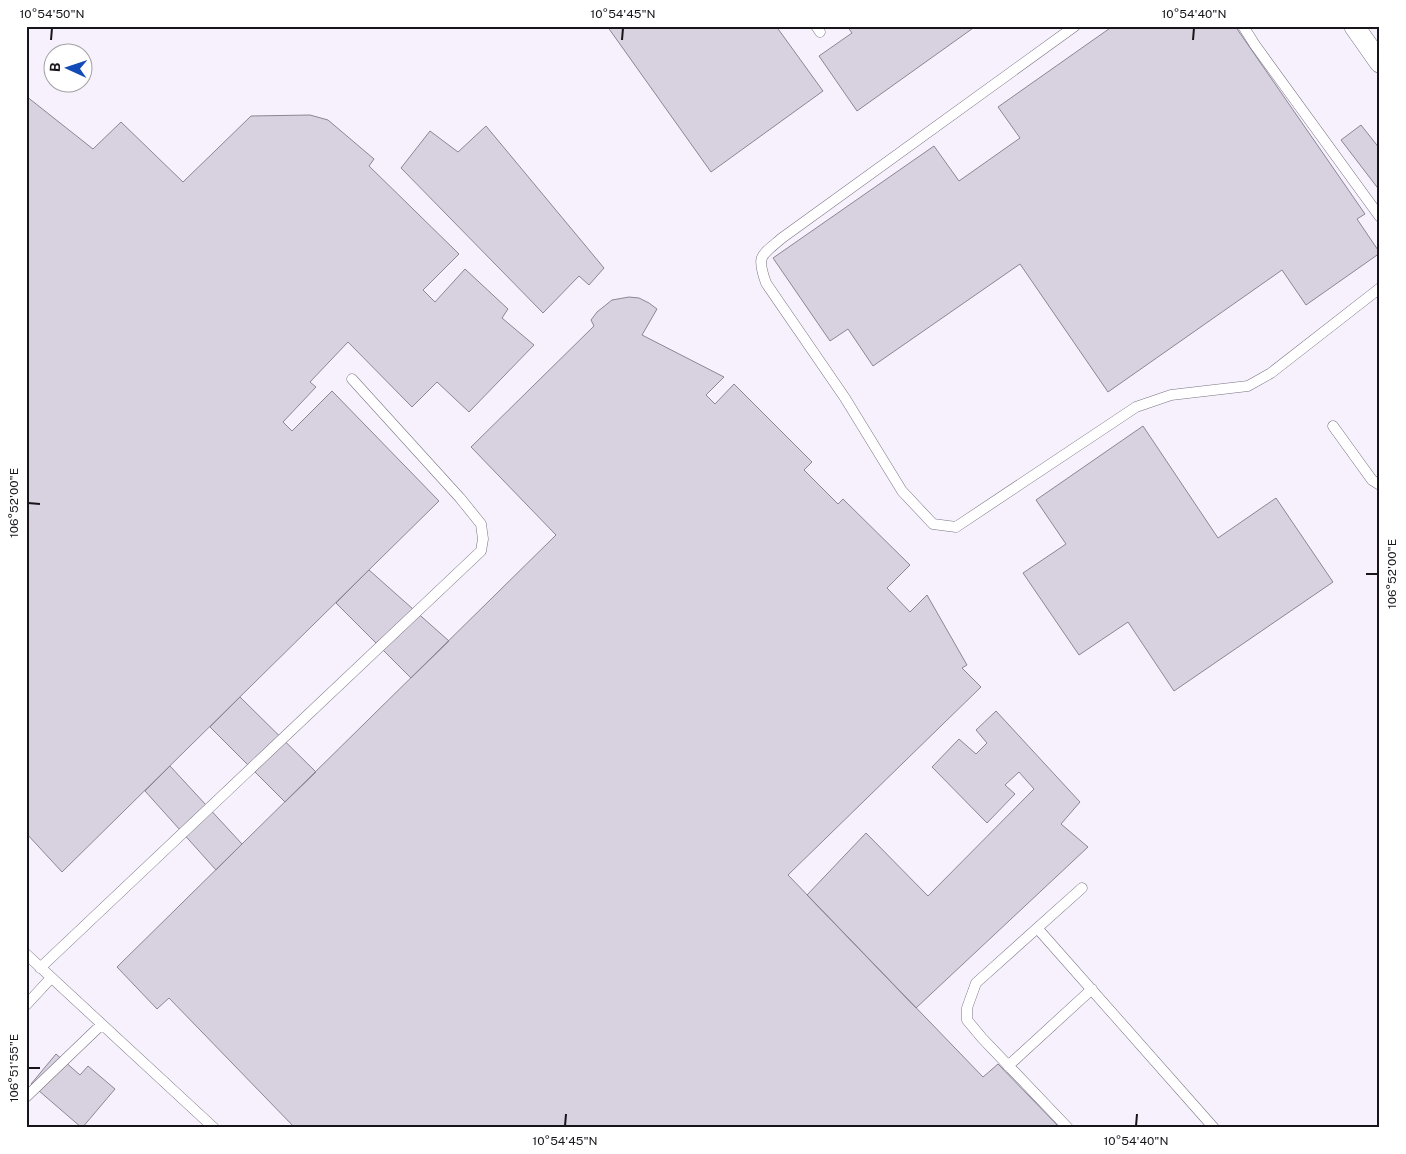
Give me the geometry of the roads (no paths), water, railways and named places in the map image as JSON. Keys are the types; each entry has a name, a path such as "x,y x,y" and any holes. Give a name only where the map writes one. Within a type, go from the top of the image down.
{"street":[{"path":"1354,26 1380,63"}],"lane":[{"path":"1075,26 782,238 763,254 760,266 766,283 845,398 902,491 933,524 956,527 1136,407 1171,395 1248,386 1271,373 1380,288"},
{"path":"1243,26 1260,53 1380,217"},
{"path":"40,968 482,551 481,524 460,498 352,379"},
{"path":"1334,426 1372,480 1380,485"},
{"path":"1068,1128 982,1038 967,1020 967,1008 976,983 1082,888"},
{"path":"1038,929 1214,1128"},
{"path":"26,954 214,1128"},
{"path":"26,1006 51,978"},
{"path":"1008,1066 1092,989"},
{"path":"26,1097 101,1025"}]}
